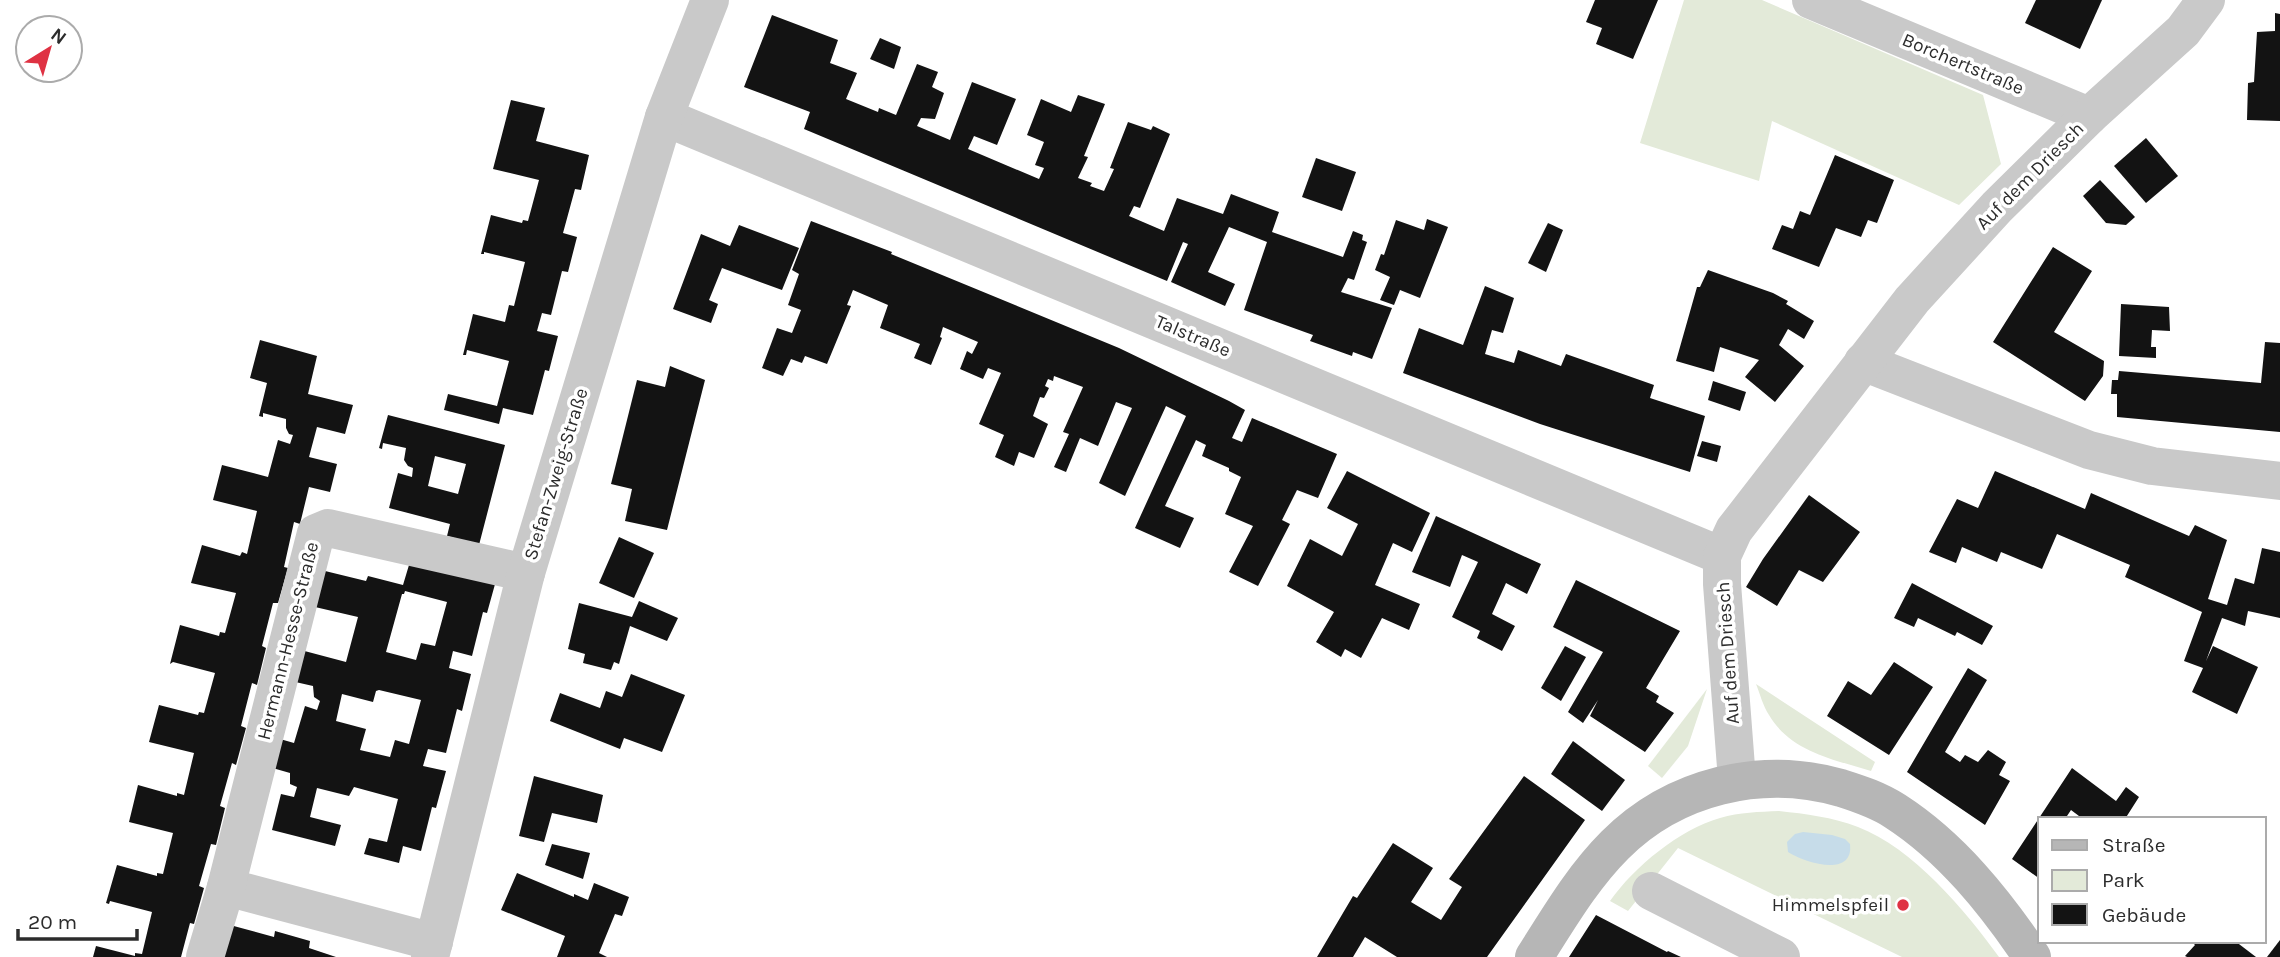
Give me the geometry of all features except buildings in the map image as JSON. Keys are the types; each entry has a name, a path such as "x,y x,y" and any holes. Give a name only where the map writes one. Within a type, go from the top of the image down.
{"main road":[{"path":"1535,957 1580,885 1616,845 1667,806 1697,792 1737,780 1777,779 1823,783 1865,796 1893,810 1925,833 1957,862 2012,927 2032,957"}],"street":[{"name":"Stefan-Zweig-Straße","path":"432,950 526,573 664,117 710,0"},
{"name":"Auf dem Driesch","path":"1737,780 1721,584 1722,556 1734,530 1912,300 1989,216 2088,116 2183,31 2206,0"},
{"name":"Borchertstraße","path":"1830,4 2088,116"},
{"name":"Talstraße","path":"664,117 1722,556"},
{"path":"1863,362 2089,450 2152,466 2280,481"},
{"name":"Hermann-Hesse-Straße","path":"205,957 226,887 316,533 328,528 526,573"},
{"path":"226,887 432,950"},
{"path":"1651,891 1781,957"}],"green space":[{"path":"1684,0 1762,0 1983,95 2001,164 1959,205 1772,121 1759,181 1640,143"},
{"path":"1756,684 1875,762 1871,771 1828,758 1789,738 1769,715"},
{"path":"1707,689 1688,746 1662,778 1648,766"},
{"path":"1779,811 1819,816 1858,827 1898,850 1918,865 1954,901 1999,957 1902,957 1678,848 1628,911 1610,901 1645,863 1689,831 1727,816"}],"water":[{"path":"1803,832 1845,839 1850,844 1849,855 1844,861 1827,865 1805,860 1788,852 1787,842 1795,834"}],"place":[{"name":"Himmelspfeil","path":"1903,905"}]}
